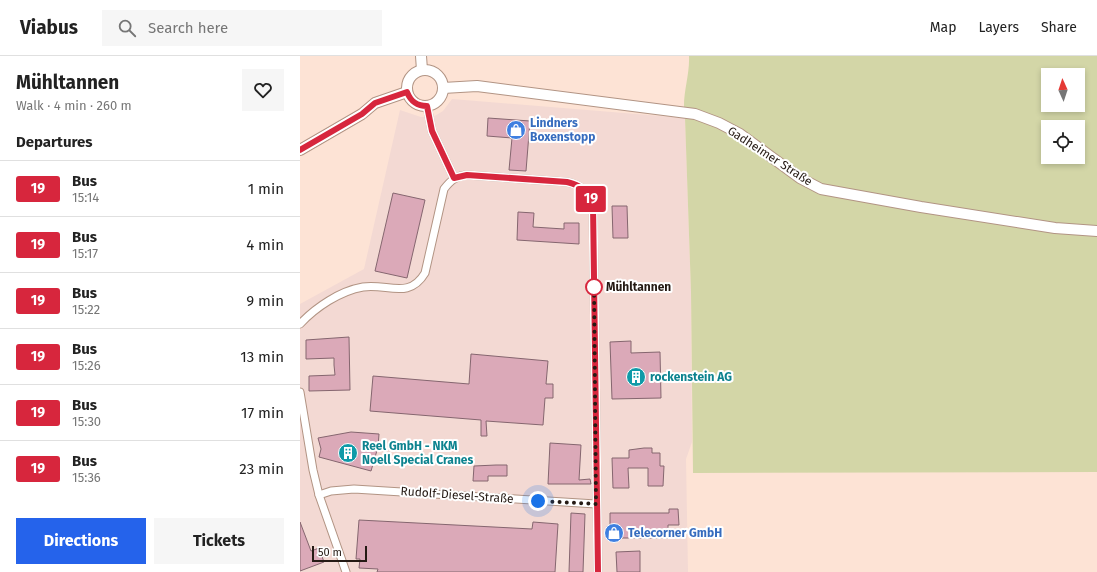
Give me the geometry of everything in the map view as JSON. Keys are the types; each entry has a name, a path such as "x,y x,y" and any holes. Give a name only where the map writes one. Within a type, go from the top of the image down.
{"street":[{"path":"421,56 422,70"},
{"path":"422,70 432,72 437,75 443,88 440,98 432,105 427,106 422,106 412,102 407,92 408,80 417,72 422,70"},
{"name":"Gadheimer Straße","path":"443,88 477,86 694,114 719,123 740,134 800,178 822,189 921,207 1055,228 1097,231"},
{"path":"300,150 362,114 375,103 407,92"},
{"path":"427,106 432,131 454,178"},
{"path":"300,324 311,312 350,290 365,286 403,289 414,286 425,273 444,189 454,178 467,175 567,182 578,184 588,192 593,204 598,572"},
{"path":"300,392 312,470 319,496 346,572"},
{"name":"Rudolf-Diesel-Straße","path":"319,496 331,491 354,489 596,504"}],"shaded area":[{"path":"452,99 685,118 691,292 692,442 686,459 688,572 300,572 300,304 364,269 400,110 421,117 433,117 443,111"}],"green space":[{"name":"Mühltannen","path":"689,56 1097,56 1097,472 693,473 691,292 684,110"}],"building":[{"path":"488,118 530,121 526,171 509,170 512,138 487,136"},
{"path":"393,193 425,200 407,278 375,271"},
{"path":"612,206 627,206 628,238 613,238"},
{"path":"518,212 534,213 533,227 564,229 564,223 579,223 579,244 517,240"},
{"path":"349,337 350,390 309,391 309,376 335,375 334,358 306,359 306,340"},
{"name":"rockenstein AG","path":"631,341 631,353 660,352 661,398 612,399 610,342"},
{"path":"471,354 548,361 546,384 553,384 553,398 545,398 543,425 486,421 487,436 481,436 481,420 370,411 373,376 469,384"},
{"name":"Reel GmbH - NKM Noell Special Cranes","path":"351,432 379,434 378,447 371,471 319,457 321,449 318,438"},
{"path":"550,443 581,445 579,480 590,479 591,484 548,484"},
{"path":"652,448 652,453 660,453 660,466 664,466 663,486 648,486 648,468 628,468 629,488 613,488 612,458 629,458 629,450"},
{"path":"507,465 507,476 488,476 488,481 473,481 474,466"},
{"path":"669,509 678,509 679,525 668,525 668,538 610,538 610,513 669,513"},
{"path":"571,513 585,514 583,572 569,572"},
{"path":"359,520 532,529 533,522 558,524 555,572 377,572 378,569 359,568 360,559 356,559"},
{"path":"300,522 311,551 319,548 324,562 300,571"},
{"path":"640,551 640,572 617,572 616,552"}],"bus line":[{"name":"19","path":"300,150 362,114 375,103 407,92 412,102 417,105 427,106 432,131 454,178 467,175 567,182 578,184 588,192 593,204 598,572"}],"place":[{"name":"Lindners Boxenstopp","path":"516,130"},
{"name":"Mühltannen","path":"594,287"},
{"name":"rockenstein AG","path":"636,377"},
{"name":"Reel GmbH - NKM Noell Special Cranes","path":"348,453"},
{"name":"Telecorner GmbH","path":"614,533"}],"route":[{"path":"538,501 596,504 594,280 594,287"}]}
